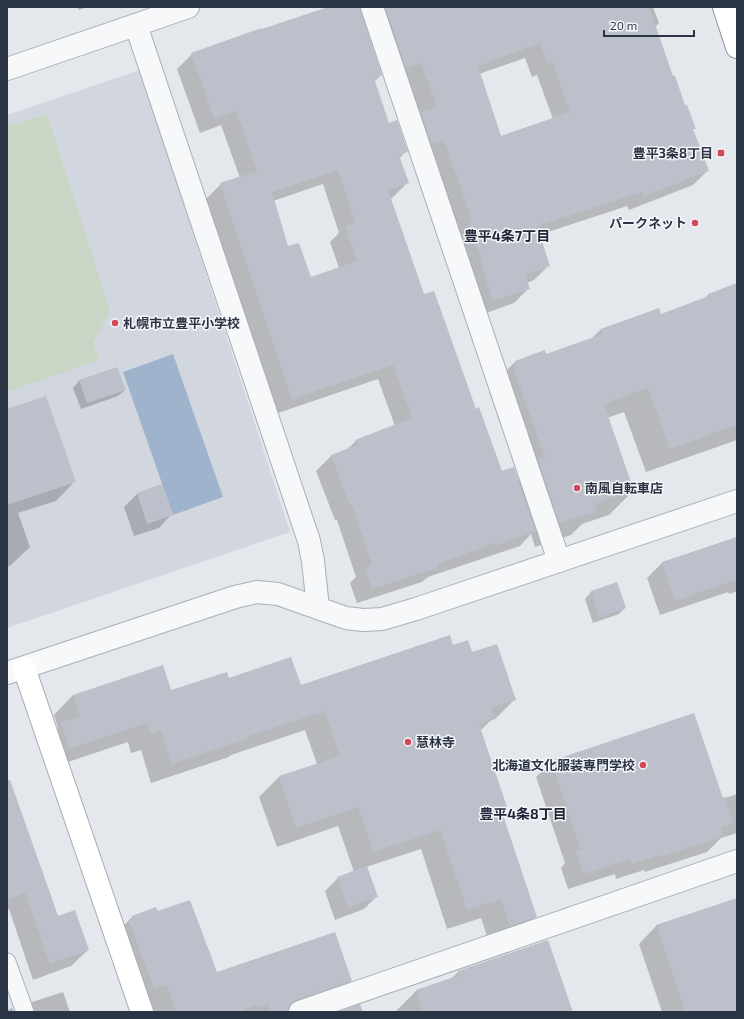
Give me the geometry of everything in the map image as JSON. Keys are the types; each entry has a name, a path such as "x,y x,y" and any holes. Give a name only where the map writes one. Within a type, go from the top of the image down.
{"main road":[{"path":"724,7 737,47"},
{"path":"16,671 142,1012"}],"street":[{"path":"7,69 188,7"},
{"path":"372,7 559,561"},
{"path":"136,25 309,541 313,561 318,608"},
{"path":"16,671 235,597 257,592 278,594 346,618 363,620 382,619 416,609 737,501"},
{"path":"300,1012 737,861"}],"lane":[{"path":"7,962 25,1012"}],"shaded area":[{"name":"札幌市立豊平小学校","path":"140,70 290,532 7,628 7,115"}],"green space":[{"path":"47,114 110,311 93,343 99,360 7,392 7,127"}],"water":[{"path":"173,354 223,497 173,515 123,372"}],"building":[{"path":"328,7 360,7 382,75 374,78 389,123 397,120 408,152 399,155 409,183 388,190 424,294 434,291 476,409 479,407 502,471 514,467 536,531 497,545 496,543 437,564 438,568 372,589 365,567 372,565 352,505 350,506 331,455 357,445 355,440 412,418 393,365 292,399 220,183 257,171 236,111 214,119 191,53","holes":["338,170 355,223 345,226 357,261 311,277 299,243 288,246 272,192"]},
{"path":"385,7 649,7 673,76 675,76 685,105 687,105 696,129 693,129 709,171 644,196 642,192 537,226 550,266 525,275 530,289 493,301 482,268 484,267 469,222 472,221 444,140 431,144 421,112 437,107 421,63 406,68","holes":["540,43 547,63 552,61 570,112 501,136 478,66"]},
{"path":"737,283 737,425 670,449 648,388 604,404 634,491 594,504 597,511 559,523 538,459 545,457 513,367 516,365 515,361 545,350 546,354 603,334 601,329 659,308 661,314 709,296 708,294"},
{"path":"117,367 126,390 87,403 79,380"},
{"path":"46,396 76,482 7,505 7,409"},
{"path":"162,484 173,515 147,524 137,493"},
{"path":"737,537 737,580 675,601 662,562"},
{"path":"617,582 626,608 599,617 591,591"},
{"path":"450,635 453,645 468,640 472,652 497,644 516,700 491,708 494,718 479,724 507,807 501,809 537,917 510,926 501,899 467,910 440,830 373,852 358,807 296,828 279,776 340,756 325,711 171,764 161,730 151,734 147,723 70,749 61,723 80,716 73,695 163,665 171,690 227,672 229,678 291,657 301,685"},
{"path":"694,713 723,798 725,797 733,824 721,828 724,836 660,857 659,855 632,864 630,859 584,874 576,851 581,850 551,761"},
{"path":"10,780 58,916 75,910 89,950 50,964 25,893 7,900 7,781"},
{"path":"367,866 378,897 348,907 337,877"},
{"path":"737,898 737,1012 685,1012 656,925"},
{"path":"190,900 217,972 335,932 352,981 296,1000 290,1004 288,1012 271,1012 269,1004 258,1008 257,1005 237,1012 176,1012 167,984 154,989 129,921 133,919 132,916 156,907 158,911"},
{"path":"548,940 573,1012 423,1012 416,990 460,975 458,971"},
{"path":"360,1004 363,1012 338,1012"}],"place":[{"name":"豊平3条8丁目","path":"721,153"},
{"name":"パークネット","path":"695,223"},
{"name":"札幌市立豊平小学校","path":"115,323"},
{"name":"南風自転車店","path":"577,488"},
{"name":"慧林寺","path":"408,742"},
{"name":"北海道文化服装専門学校","path":"643,765"}],"district":[{"name":"豊平4条7丁目","path":"507,236"},
{"name":"豊平4条8丁目","path":"523,814"}]}
